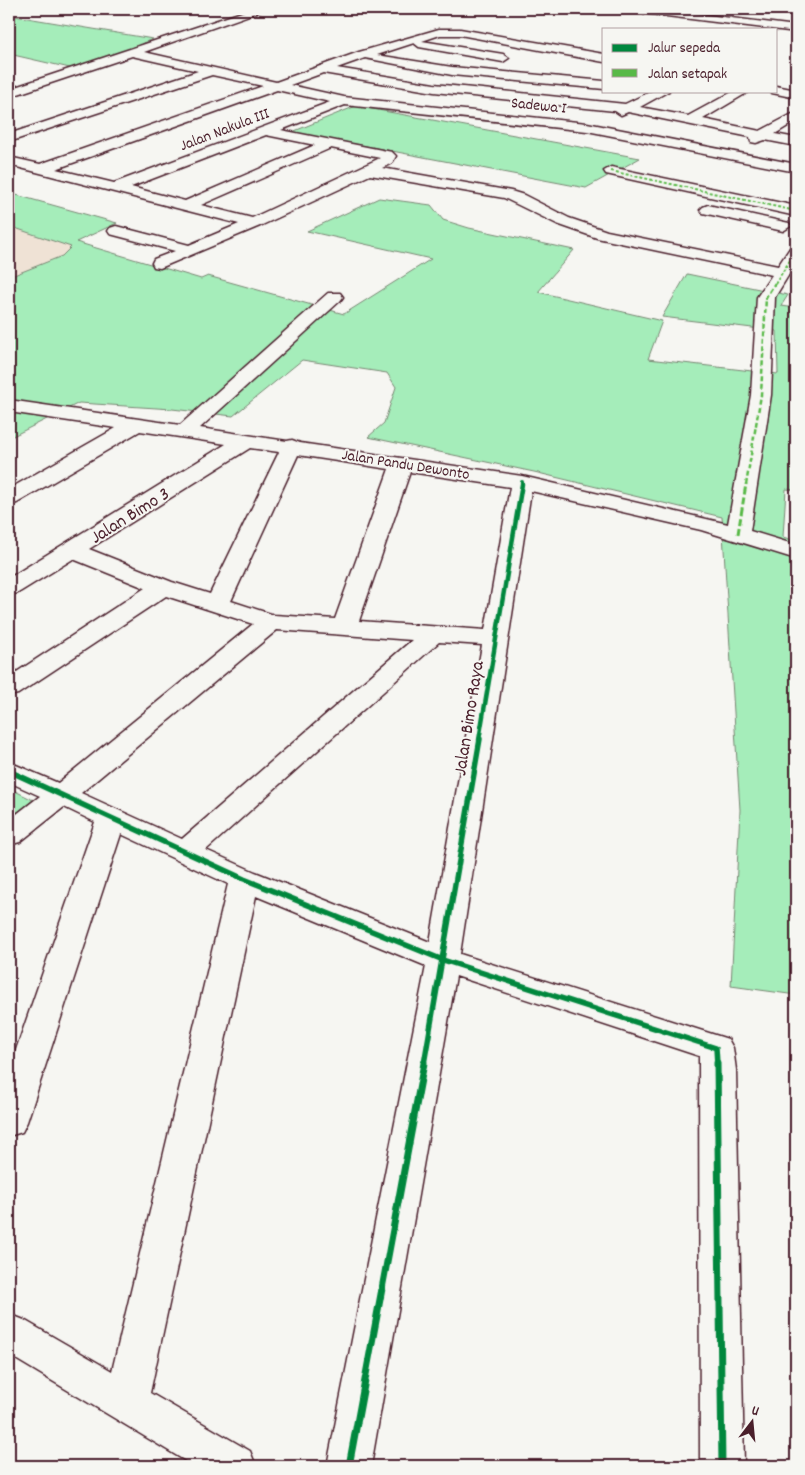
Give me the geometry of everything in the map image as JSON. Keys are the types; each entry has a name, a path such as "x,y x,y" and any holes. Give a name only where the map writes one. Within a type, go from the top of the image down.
{"street":[{"path":"13,90 258,9"},
{"path":"634,9 796,29"},
{"path":"41,169 363,55 439,32 453,31 602,58"},
{"path":"407,42 516,59"},
{"name":"Sadewa I","path":"130,52 344,101 587,127 796,168"},
{"path":"363,55 452,71 602,84"},
{"path":"9,104 153,57"},
{"path":"555,62 602,66"},
{"path":"93,64 117,69"},
{"path":"322,70 434,88 626,108 796,142"},
{"path":"9,138 211,71"},
{"path":"778,90 796,94"},
{"path":"570,136 661,92"},
{"path":"690,121 742,92"},
{"name":"Jalan Nakula III","path":"115,188 344,101"},
{"path":"726,155 796,117"},
{"path":"160,263 254,223 368,170 387,160 389,156 266,131"},
{"path":"186,206 331,143"},
{"path":"9,161 254,223"},
{"path":"368,170 506,194 519,198 563,221 602,236 782,272"},
{"path":"611,171 796,211"},
{"path":"708,210 796,229"},
{"path":"116,231 191,250"},
{"path":"738,534 761,395 766,297 796,251"},
{"path":"184,432 334,297"},
{"name":"Jalan Pandu Dewonto","path":"9,406 292,446 522,482 738,534 796,552"},
{"path":"9,498 136,425"},
{"name":"Jalan Bimo 3","path":"9,588 248,440"},
{"path":"218,605 292,446"},
{"path":"344,628 402,463"},
{"name":"Jalan Bimo Raya","path":"349,1466 443,960 522,482"},
{"path":"72,550 163,587 271,622 496,638"},
{"path":"9,688 163,587"},
{"path":"9,835 61,795 271,622"},
{"path":"186,851 433,634"},
{"path":"9,770 244,879 443,960 716,1048 718,1070 722,1466"},
{"path":"9,1122 111,818"},
{"path":"126,1403 244,879"},
{"path":"9,1333 234,1466"}],"shaded area":[{"path":"9,226 72,247 62,256 9,277"}],"green space":[{"path":"9,15 153,39 130,48 144,52 83,71 9,54"},
{"path":"356,106 640,158 586,188 292,132"},
{"path":"9,193 117,223 76,242 201,279 208,276 344,314 431,259 307,231 379,198 431,205 443,220 469,228 574,250 538,292 662,321 648,359 778,374 777,331 662,317 687,274 788,295 781,306 796,308 796,490 786,489 783,537 796,541 796,995 731,986 740,810 722,517 534,472 368,437 384,423 396,387 387,373 302,360 233,416 172,409 79,403 9,438 9,277 62,256 71,247 9,226"},
{"path":"9,788 33,800 9,819"}],"marked path":[{"path":"254,9 258,10"},
{"path":"611,171 796,211"},
{"path":"738,534 761,395 766,297 796,251"}],"cycle path":[{"path":"349,1466 443,960 522,482"},
{"path":"9,771 244,879 443,960 716,1048 718,1070 722,1466"}]}
